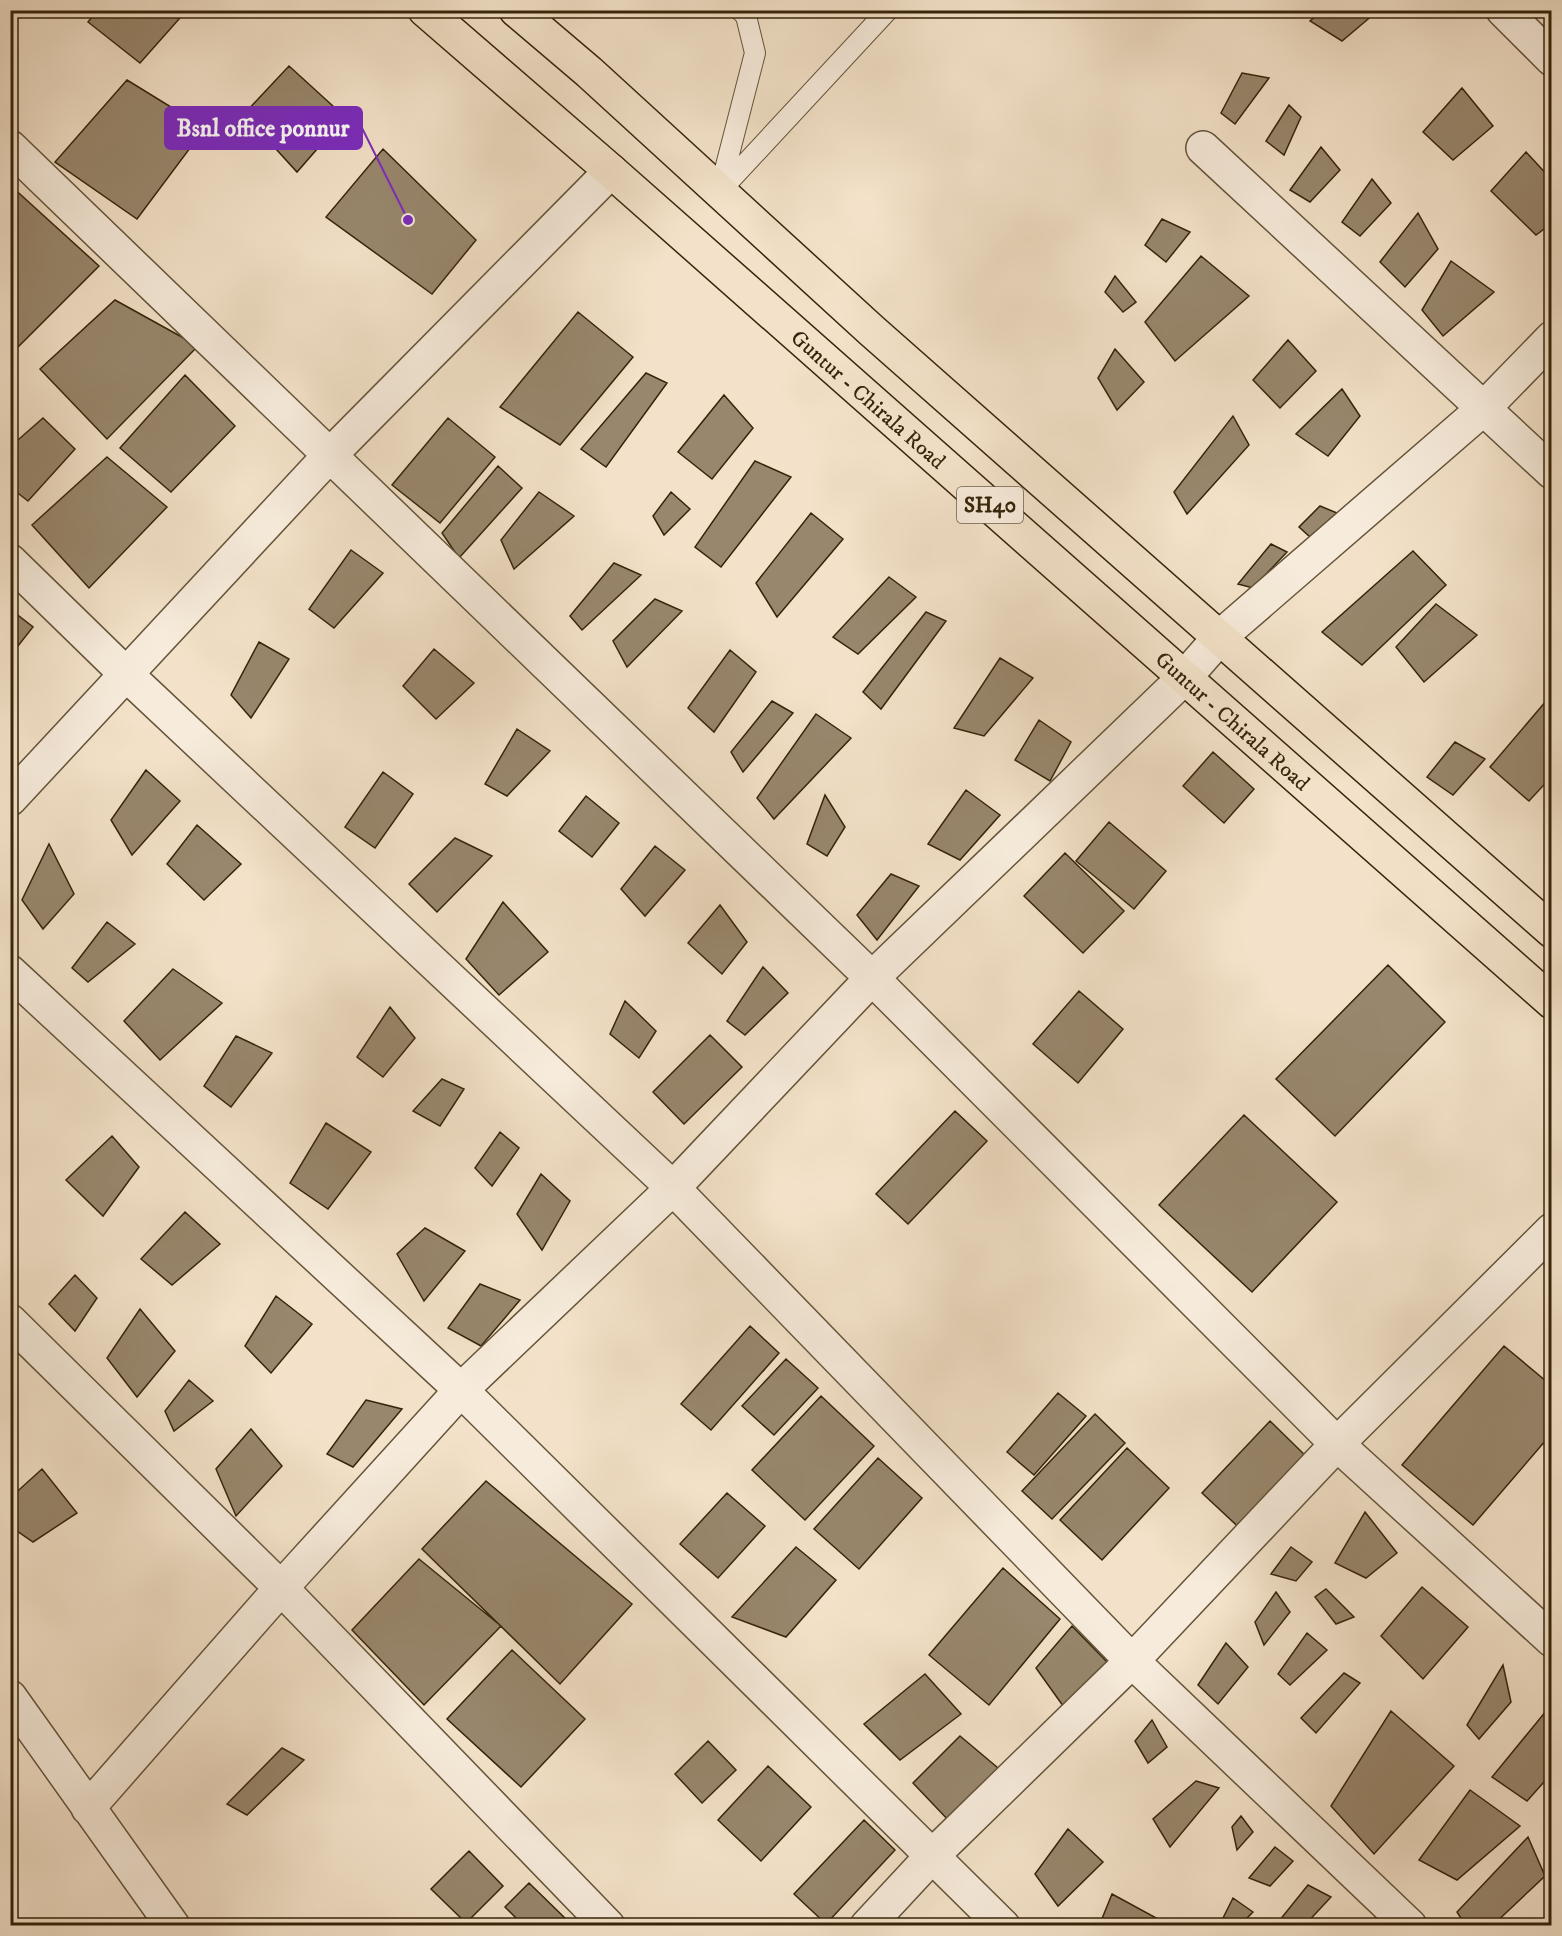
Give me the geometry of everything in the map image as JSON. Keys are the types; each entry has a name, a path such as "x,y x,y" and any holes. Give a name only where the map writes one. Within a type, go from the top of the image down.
{"main road":[{"name":"Guntur - Chirala Road","path":"425,10 611,171 1551,1002"},
{"name":"SH40","path":"516,10 589,72 871,330 1221,636 1551,931"}],"street":[{"path":"1503,10 1551,59"},
{"path":"10,147 872,978 1337,1444 1551,1640"},
{"path":"1203,148 1551,472"},
{"path":"10,799 128,676 329,456 611,171"},
{"path":"88,1808 280,1588 461,1390 673,1188 872,978 1185,677 1221,636 1483,410 1551,339"},
{"path":"10,561 128,676 673,1188 1132,1661 1410,1926"},
{"path":"10,972 461,1390 1003,1926"},
{"path":"867,1926 932,1856 1132,1661 1337,1444 1551,1230"},
{"path":"10,1321 280,1588 609,1926"},
{"path":"10,1697 173,1926"}],"lane":[{"path":"720,191 755,53 746,16 740,10"},
{"path":"720,191 888,10"}],"building":[{"path":"98,10 187,10 140,63 88,22"},
{"path":"1323,10 1370,10 1374,14 1342,41 1310,21"},
{"path":"289,66 345,117 297,172 244,114"},
{"path":"1242,73 1269,78 1235,124 1221,113"},
{"path":"127,80 205,128 137,219 55,162"},
{"path":"1462,88 1493,126 1453,160 1423,132"},
{"path":"1289,105 1301,117 1284,155 1266,141"},
{"path":"1321,147 1340,170 1310,202 1290,190"},
{"path":"383,149 476,240 432,294 326,217"},
{"path":"1526,152 1552,180 1552,223 1536,235 1491,191"},
{"path":"1372,179 1391,203 1360,236 1342,222"},
{"path":"10,185 99,266 18,347 10,341"},
{"path":"1418,213 1438,249 1405,287 1380,262"},
{"path":"1162,219 1190,232 1166,262 1145,245"},
{"path":"1201,256 1249,296 1175,361 1145,322"},
{"path":"1451,261 1494,292 1443,336 1422,310"},
{"path":"1115,276 1136,302 1123,312 1105,292"},
{"path":"115,300 198,346 107,439 40,369"},
{"path":"578,312 633,357 560,445 500,407"},
{"path":"1288,340 1316,371 1280,408 1253,380"},
{"path":"1115,349 1144,382 1117,410 1098,378"},
{"path":"646,373 667,383 606,467 581,449"},
{"path":"185,375 235,426 171,492 120,448"},
{"path":"1342,389 1360,416 1328,456 1296,434"},
{"path":"724,395 753,428 712,479 678,452"},
{"path":"1233,416 1249,445 1187,514 1174,492"},
{"path":"43,418 75,449 28,501 10,487 10,447"},
{"path":"448,418 495,457 440,523 392,485"},
{"path":"107,457 167,507 89,588 32,525"},
{"path":"755,461 791,477 721,567 695,547"},
{"path":"498,466 522,488 459,558 442,533"},
{"path":"539,492 574,516 514,569 501,540"},
{"path":"671,492 690,509 664,535 653,516"},
{"path":"1320,506 1337,513 1310,537 1299,527"},
{"path":"811,513 843,539 777,617 756,583"},
{"path":"1271,544 1287,552 1253,588 1238,584"},
{"path":"351,550 383,573 334,628 309,609"},
{"path":"1413,551 1446,585 1362,665 1322,632"},
{"path":"614,563 641,575 582,630 570,616"},
{"path":"889,577 916,597 858,654 833,637"},
{"path":"655,599 682,611 627,667 613,641"},
{"path":"1436,604 1477,635 1424,682 1396,647"},
{"path":"10,609 33,627 10,656"},
{"path":"926,612 946,621 881,709 863,692"},
{"path":"259,642 289,659 251,718 231,695"},
{"path":"434,649 474,683 436,719 403,686"},
{"path":"730,650 756,672 714,732 688,708"},
{"path":"1000,658 1033,678 984,736 954,728"},
{"path":"1552,694 1552,776 1529,801 1490,767"},
{"path":"772,701 793,713 743,772 731,752"},
{"path":"816,714 851,738 774,819 757,798"},
{"path":"1039,720 1071,742 1050,781 1015,760"},
{"path":"517,729 550,751 507,796 485,784"},
{"path":"1455,742 1485,759 1453,795 1427,777"},
{"path":"1213,752 1254,789 1224,823 1183,786"},
{"path":"146,770 180,801 132,855 111,820"},
{"path":"383,772 413,794 375,848 345,827"},
{"path":"966,790 1000,815 960,860 928,844"},
{"path":"825,795 845,827 827,856 807,844"},
{"path":"586,796 619,823 592,857 559,831"},
{"path":"1109,822 1166,871 1134,909 1076,861"},
{"path":"197,825 241,864 204,900 167,864"},
{"path":"455,838 492,856 437,912 409,884"},
{"path":"49,844 74,894 43,929 22,900"},
{"path":"655,846 685,870 645,916 621,889"},
{"path":"1065,853 1124,911 1083,953 1024,896"},
{"path":"891,874 919,886 877,940 857,915"},
{"path":"503,902 548,952 499,995 466,959"},
{"path":"720,905 747,942 722,974 688,943"},
{"path":"107,922 135,944 88,982 72,968"},
{"path":"1388,965 1445,1022 1335,1136 1276,1079"},
{"path":"763,967 788,993 745,1035 727,1021"},
{"path":"173,969 222,1003 160,1060 124,1021"},
{"path":"1079,991 1123,1029 1078,1083 1033,1044"},
{"path":"625,1001 656,1031 639,1058 610,1034"},
{"path":"390,1007 415,1038 383,1077 357,1057"},
{"path":"710,1035 742,1067 684,1124 653,1092"},
{"path":"236,1036 272,1053 231,1107 204,1086"},
{"path":"442,1079 464,1089 440,1126 413,1111"},
{"path":"955,1111 987,1141 908,1224 876,1194"},
{"path":"1244,1115 1337,1202 1252,1292 1159,1205"},
{"path":"326,1123 371,1152 328,1209 290,1183"},
{"path":"500,1132 519,1148 492,1186 475,1168"},
{"path":"112,1136 139,1167 103,1216 66,1180"},
{"path":"541,1174 570,1201 542,1250 517,1214"},
{"path":"185,1212 220,1244 172,1285 141,1259"},
{"path":"425,1228 465,1251 424,1301 397,1254"},
{"path":"75,1275 97,1298 75,1331 49,1304"},
{"path":"480,1284 520,1300 481,1346 448,1328"},
{"path":"276,1296 312,1324 271,1373 245,1346"},
{"path":"140,1309 175,1351 137,1397 107,1358"},
{"path":"750,1326 779,1353 711,1430 681,1404"},
{"path":"1504,1346 1552,1386 1552,1433 1473,1525 1402,1465"},
{"path":"786,1359 818,1388 774,1435 742,1406"},
{"path":"189,1380 213,1401 174,1431 165,1411"},
{"path":"1058,1393 1086,1416 1034,1475 1007,1452"},
{"path":"821,1396 874,1446 805,1520 752,1470"},
{"path":"366,1400 402,1409 353,1467 327,1454"},
{"path":"1095,1414 1125,1443 1052,1519 1022,1491"},
{"path":"1270,1421 1314,1464 1247,1535 1202,1493"},
{"path":"251,1429 282,1466 236,1516 216,1469"},
{"path":"1127,1448 1169,1488 1102,1560 1060,1520"},
{"path":"878,1458 922,1498 859,1569 814,1529"},
{"path":"42,1469 77,1513 33,1542 10,1526 10,1498"},
{"path":"486,1481 632,1604 560,1684 422,1549"},
{"path":"727,1493 765,1526 718,1578 680,1544"},
{"path":"1365,1512 1397,1553 1366,1578 1335,1563"},
{"path":"796,1547 836,1580 786,1637 732,1617"},
{"path":"1291,1547 1312,1562 1296,1581 1271,1574"},
{"path":"419,1559 501,1626 424,1705 352,1630"},
{"path":"1003,1568 1060,1619 989,1705 929,1655"},
{"path":"1422,1587 1468,1627 1423,1679 1381,1636"},
{"path":"1326,1589 1354,1617 1336,1624 1315,1597"},
{"path":"1276,1592 1290,1612 1264,1645 1255,1622"},
{"path":"1072,1626 1109,1664 1066,1710 1036,1668"},
{"path":"1307,1633 1327,1650 1290,1685 1278,1674"},
{"path":"1226,1643 1248,1667 1218,1704 1198,1685"},
{"path":"512,1650 585,1719 521,1787 447,1719"},
{"path":"1503,1665 1511,1702 1479,1739 1467,1725"},
{"path":"1344,1673 1360,1683 1316,1733 1301,1718"},
{"path":"925,1674 961,1714 900,1760 864,1724"},
{"path":"1551,1705 1552,1773 1527,1801 1492,1777"},
{"path":"1391,1711 1454,1766 1374,1854 1331,1806"},
{"path":"1152,1720 1167,1747 1148,1763 1135,1741"},
{"path":"960,1736 1004,1773 951,1823 913,1783"},
{"path":"708,1741 736,1770 702,1803 675,1774"},
{"path":"282,1748 304,1760 247,1815 227,1804"},
{"path":"768,1766 811,1807 761,1861 718,1820"},
{"path":"1196,1781 1219,1788 1170,1847 1153,1819"},
{"path":"1470,1790 1520,1826 1457,1880 1419,1860"},
{"path":"1241,1816 1253,1832 1237,1850 1232,1827"},
{"path":"864,1820 895,1850 826,1924 794,1894"},
{"path":"1068,1829 1103,1862 1058,1906 1035,1874"},
{"path":"1528,1837 1545,1876 1492,1926 1466,1926 1457,1912"},
{"path":"1275,1847 1293,1861 1270,1886 1249,1878"},
{"path":"469,1851 503,1886 466,1923 431,1889"},
{"path":"529,1883 568,1921 563,1926 524,1926 505,1907"},
{"path":"1308,1885 1331,1897 1304,1926 1275,1926"},
{"path":"1112,1894 1158,1919 1152,1926 1099,1926"},
{"path":"1233,1898 1253,1912 1239,1926 1219,1926"}],"place":[{"name":"Bsnl office ponnur","path":"408,220"}]}
